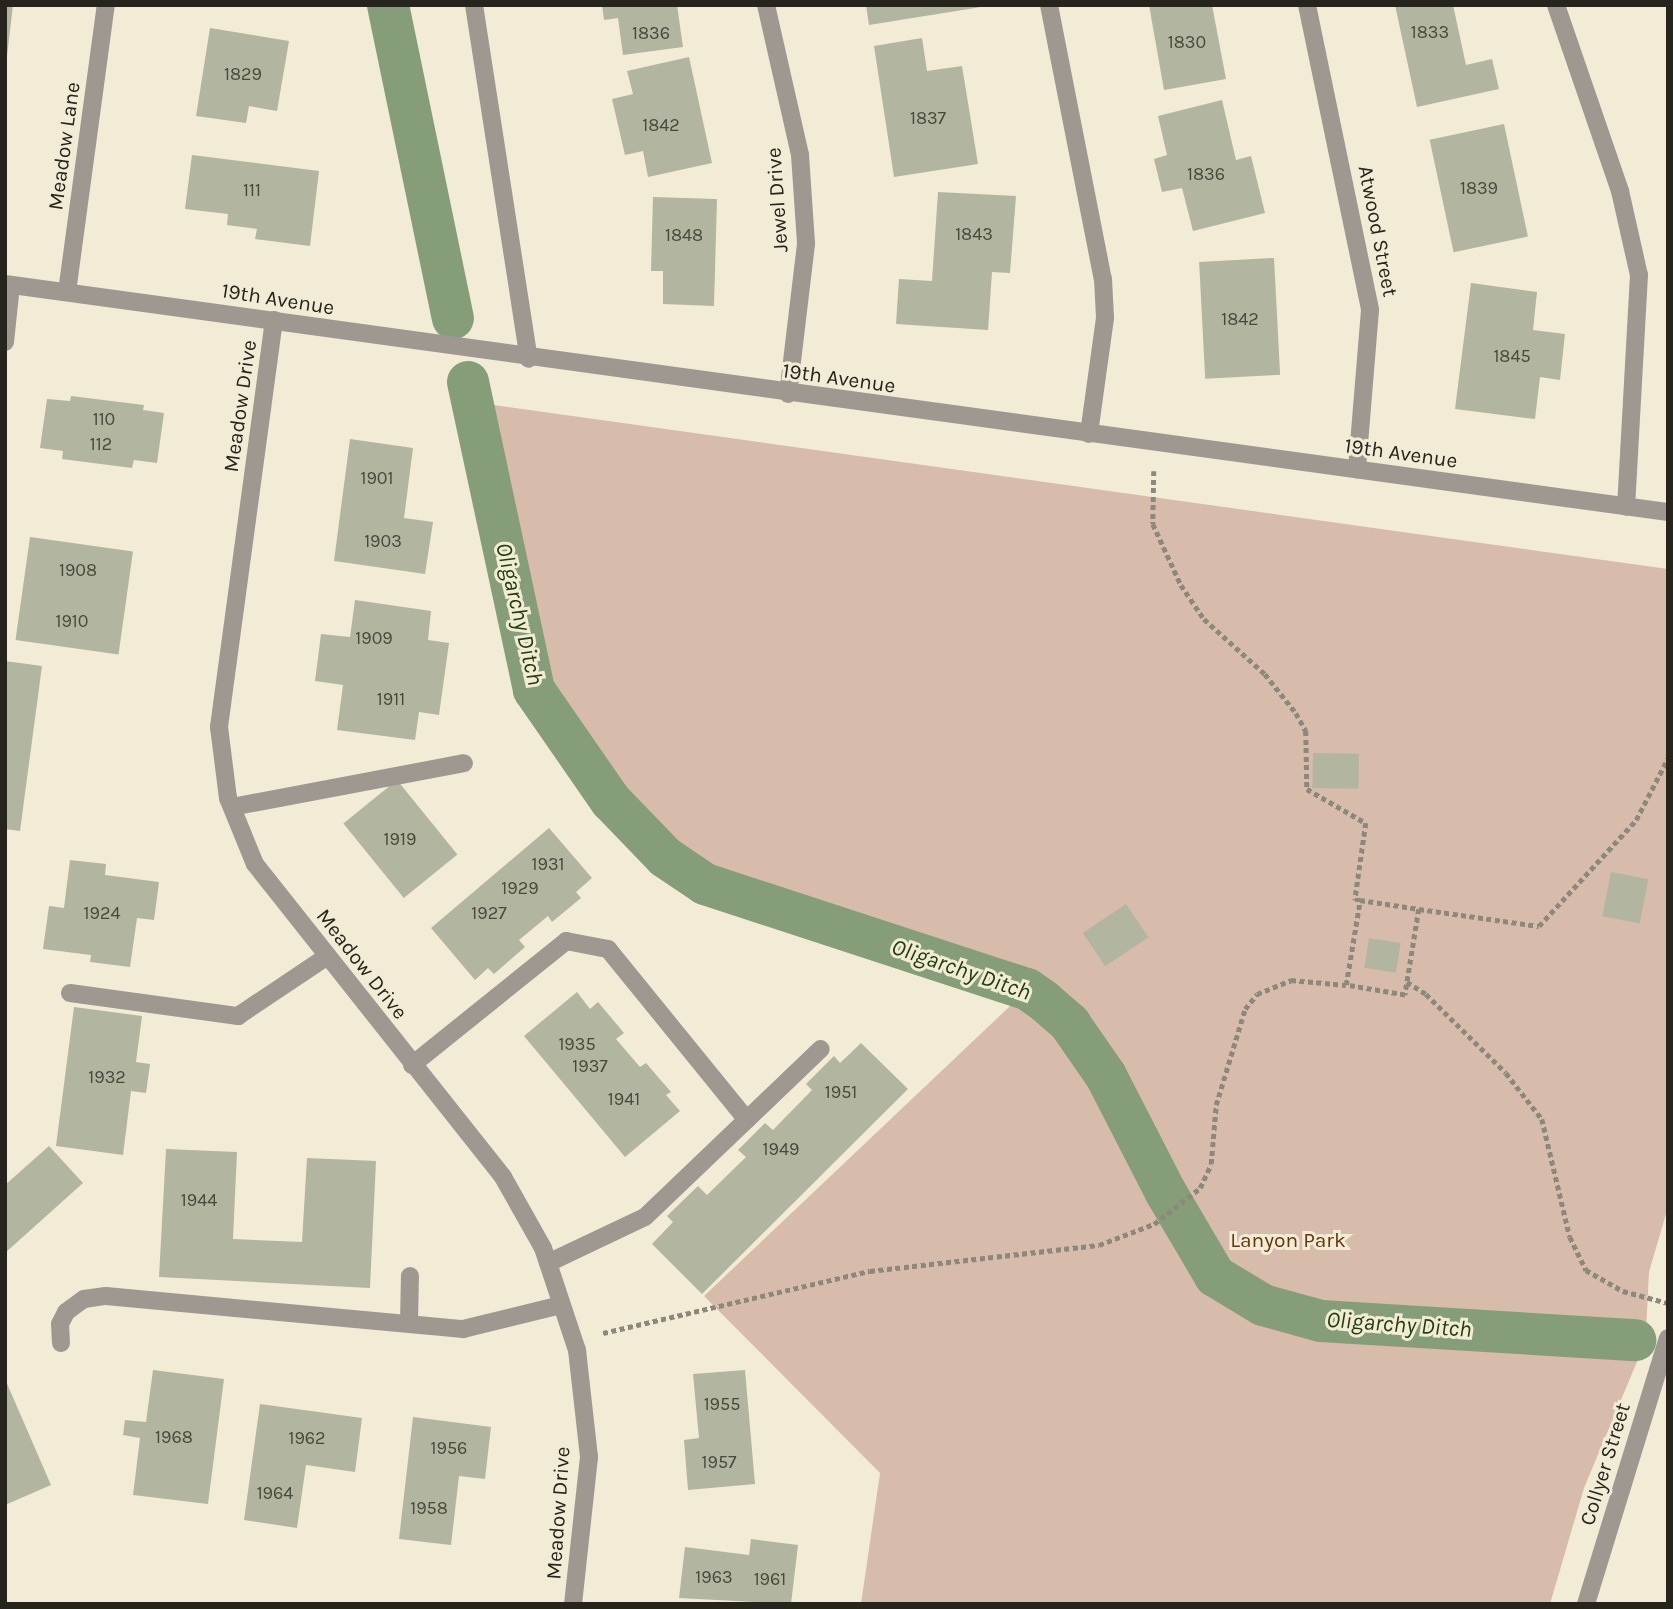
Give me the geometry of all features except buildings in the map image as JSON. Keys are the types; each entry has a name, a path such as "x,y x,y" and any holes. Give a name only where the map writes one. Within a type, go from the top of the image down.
{"street":[{"name":"Meadow Lane","path":"67,292 106,5"},
{"path":"474,5 529,359"},
{"name":"Jewel Drive","path":"766,5 800,155 805,231 803,292 788,394"},
{"path":"1049,5 1103,279 1105,318 1089,434"},
{"name":"Atwood Street","path":"1307,5 1370,310 1357,469"},
{"path":"1556,5 1620,191 1639,275 1626,507"},
{"name":"19th Avenue","path":"8,285 274,320 529,359 1668,512"},
{"path":"5,342 8,285"},
{"name":"Meadow Drive","path":"274,320 219,727 232,807 255,864 326,957 503,1177 548,1263 575,1340 589,1457 573,1604"},
{"path":"232,807 464,763"},
{"path":"412,1065 566,942 577,943 608,949 747,1120"},
{"path":"70,993 238,1016 326,957"},
{"path":"548,1263 645,1217 821,1049"},
{"path":"409,1322 410,1276"},
{"path":"61,1343 60,1324 66,1312 84,1299 106,1296 463,1329 561,1305"},
{"name":"Collyer Street","path":"1586,1604 1668,1338"}],"path":[{"path":"1157,443 1153,524 1181,585 1203,618 1265,674 1292,705 1306,731 1307,789 1366,823 1355,900 1539,926 1636,820 1668,758"},
{"path":"1346,985 1360,900"},
{"path":"575,1340 804,1283 870,1271 1076,1249 1154,1224 1200,1188 1211,1164 1216,1105 1228,1052 1245,1009 1257,994 1291,980 1346,985 1405,995 1419,909"},
{"path":"1408,982 1426,994 1506,1073 1542,1119 1570,1237 1586,1270 1623,1291 1668,1303"}],"green space":[{"name":"Lanyon Park","path":"472,402 1668,569 1668,1207 1649,1272 1646,1332 1639,1357 1584,1488 1550,1604 861,1604 880,1473 704,1296 1027,990 705,884 665,857 611,801 534,690"}],"waterway":[{"name":"Oligarchy Ditch","path":"388,5 453,318"},
{"name":"Oligarchy Ditch","path":"468,382 534,690 611,801 665,857 705,884 1027,989 1044,1001 1070,1024 1106,1076 1165,1191 1215,1276 1263,1305 1321,1321 1635,1340"}]}
